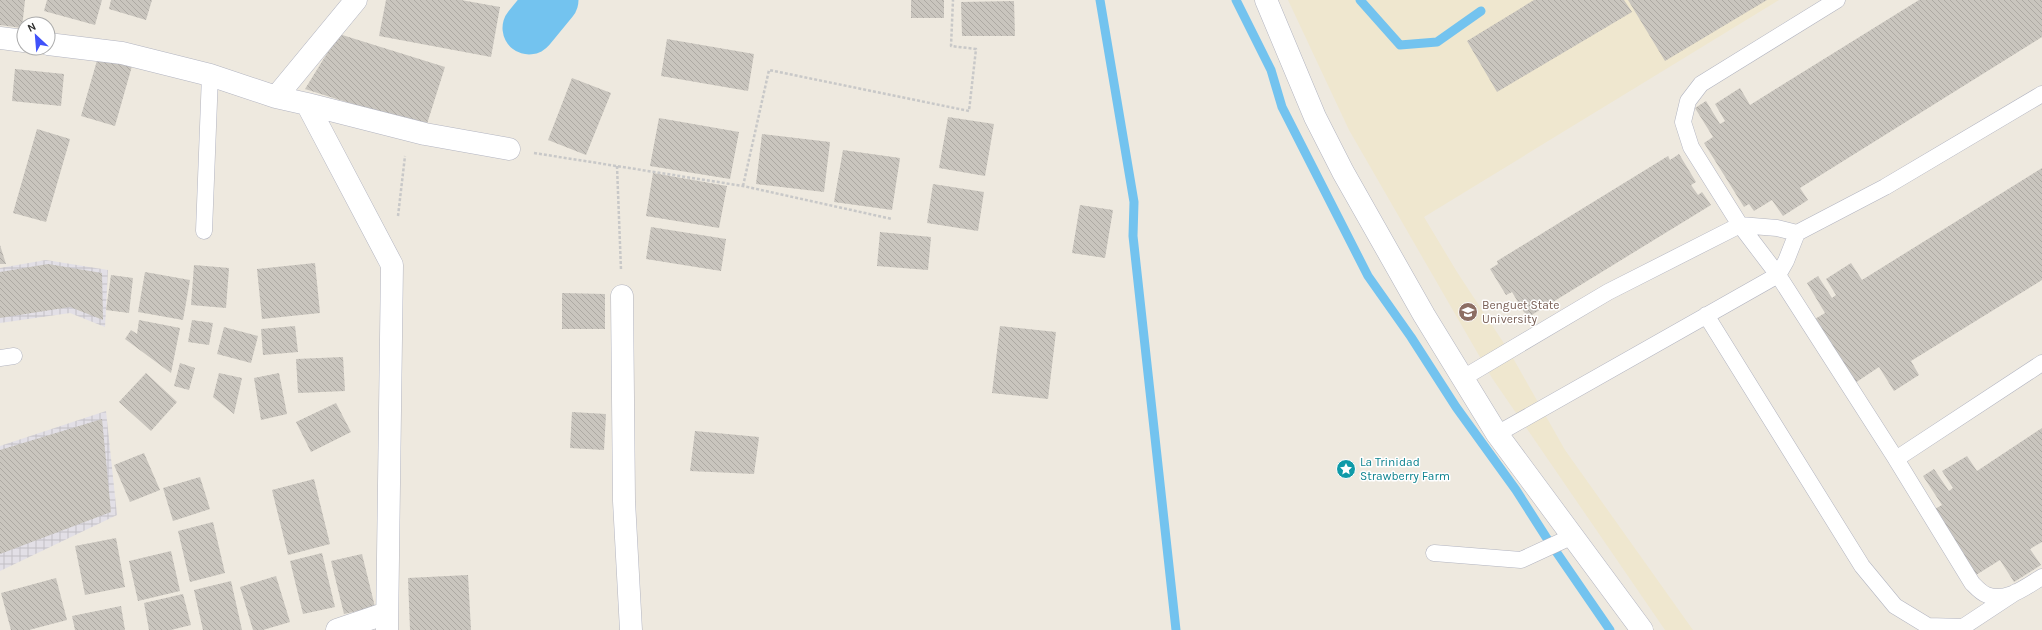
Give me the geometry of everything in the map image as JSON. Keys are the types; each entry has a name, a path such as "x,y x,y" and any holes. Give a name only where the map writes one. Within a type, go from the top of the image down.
{"street":[{"path":"276,97 356,0"},
{"path":"1266,0 1315,117 1424,315 1497,434 1566,539 1642,630"},
{"path":"0,38 16,40"},
{"path":"56,45 122,53 210,75 276,97 408,129 509,149"},
{"path":"307,104 392,265 387,622 337,630"},
{"path":"622,296 624,501 631,630"}],"lane":[{"path":"1837,0 1701,84 1688,101 1683,122 1692,148 1740,225 1778,275 1896,459 1972,583 1986,595 1997,598 2016,592"},
{"path":"204,231 206,142 210,75"},
{"path":"1463,378 1608,292 1740,225 1759,225 1797,233 1885,187 2042,94"},
{"path":"1497,434 1778,275 1786,261 1797,233"},
{"path":"1706,315 1862,566 1895,606 1928,626 1962,626 2042,577"},
{"path":"1896,459 2042,363"},
{"path":"1434,553 1522,560 1566,539"}],"path":[{"path":"743,186 769,70 969,111 976,49 951,46 953,0"},
{"path":"397,220 408,129"},
{"path":"509,149 743,186 892,219"},
{"path":"617,166 622,296"}],"shaded area":[{"name":"Benguet State University","path":"1288,0 1779,0 1424,217 1457,272 1509,351 1565,450 1693,630 1665,630 1492,378 1349,130"},
{"path":"46,260 108,270 105,327 70,313 0,323 0,268"},
{"path":"106,411 117,515 0,571 0,446"}],"building":[{"path":"0,0 25,0 23,16 16,16 16,27 0,25"},
{"path":"47,0 102,0 95,25 44,11"},
{"path":"111,0 152,0 146,20 109,9"},
{"path":"386,0 461,0 500,7 491,57 379,36"},
{"path":"911,0 944,0 944,18 911,18"},
{"path":"1534,0 1624,0 1632,12 1497,92 1467,41"},
{"path":"1628,0 1767,0 1665,61"},
{"path":"1919,0 2042,0 2042,37 1800,188 1808,200 1783,216 1772,200 1754,211 1749,204 1744,207 1704,143 1713,137 1695,108 1706,101 1720,124 1725,121 1715,104 1740,88 1750,105"},
{"path":"1014,1 1015,36 962,36 961,2"},
{"path":"339,34 445,67 426,127 305,89"},
{"path":"667,39 754,54 748,91 661,76"},
{"path":"98,57 132,66 115,126 81,116"},
{"path":"15,69 64,74 61,106 12,101"},
{"path":"572,78 611,93 586,155 548,140"},
{"path":"948,117 994,124 985,176 939,168"},
{"path":"659,118 739,132 730,179 650,166"},
{"path":"37,129 70,139 46,222 13,213"},
{"path":"762,134 830,142 824,192 756,184"},
{"path":"843,150 900,158 892,210 834,202"},
{"path":"1679,154 1696,182 1691,185 1698,195 1702,192 1711,205 1530,316 1524,312 1512,292 1506,295 1490,269 1498,264 1497,261 1668,156 1670,160"},
{"path":"2042,168 2042,280 1911,361 1919,375 1894,391 1879,367 1855,383 1815,319 1825,313 1807,283 1818,276 1832,298 1836,295 1826,279 1851,263 1862,280"},
{"path":"653,173 727,186 719,228 646,216"},
{"path":"933,184 984,192 978,231 927,223"},
{"path":"1080,205 1113,210 1105,258 1072,253"},
{"path":"651,227 726,239 721,271 646,259"},
{"path":"880,232 931,237 928,270 877,266"},
{"path":"0,245 6,264 0,264"},
{"path":"315,263 320,313 262,319 257,269"},
{"path":"48,264 102,273 103,320 70,307 0,318 0,272"},
{"path":"194,265 229,268 226,308 191,305"},
{"path":"145,272 190,280 183,320 138,312"},
{"path":"111,275 133,278 129,313 106,310"},
{"path":"562,293 605,294 605,329 562,329"},
{"path":"139,320 180,328 171,373 125,339 131,330 137,334"},
{"path":"192,320 213,323 209,345 188,342"},
{"path":"295,326 298,352 263,355 261,329"},
{"path":"1000,326 1056,332 1048,399 992,393"},
{"path":"224,327 258,336 251,363 217,354"},
{"path":"343,357 345,391 298,393 296,359"},
{"path":"180,363 195,368 189,390 174,386"},
{"path":"146,373 177,402 151,431 119,402"},
{"path":"219,373 242,378 234,414 213,397"},
{"path":"279,373 287,414 261,420 254,378"},
{"path":"336,403 351,432 311,452 296,422"},
{"path":"572,412 606,414 604,450 570,448"},
{"path":"102,419 111,512 0,554 0,450"},
{"path":"2042,428 2042,542 2030,549 2041,565 2014,582 2000,560 1976,575 1933,510 1942,505 1923,476 1934,469 1949,491 1953,488 1942,471 1967,456 1977,471"},
{"path":"695,431 759,437 754,474 690,471"},
{"path":"144,453 160,490 130,502 114,465"},
{"path":"200,477 210,509 173,521 163,488"},
{"path":"314,479 330,544 288,555 272,490"},
{"path":"213,522 225,573 190,582 178,531"},
{"path":"116,538 125,587 85,595 75,546"},
{"path":"171,551 180,591 138,601 129,561"},
{"path":"322,553 335,607 303,614 290,561"},
{"path":"362,554 375,607 344,614 331,561"},
{"path":"468,575 471,630 410,630 408,578"},
{"path":"276,576 290,622 263,630 253,630 240,587"},
{"path":"56,578 67,620 29,630 11,630 1,593"},
{"path":"231,581 242,630 203,630 194,590"},
{"path":"183,594 191,625 171,630 149,630 144,603"},
{"path":"121,606 125,630 75,630 72,616"}],"waterway":[{"path":"529,28 552,0"},
{"path":"1100,0 1134,202 1133,236 1176,630"},
{"path":"1236,0 1271,70 1282,107 1368,276 1411,337 1456,407 1516,490 1546,537 1610,630"},
{"path":"1360,0 1400,45 1437,42 1481,11"}],"place":[{"name":"Benguet State University","path":"1468,312"},
{"name":"La Trinidad Strawberry Farm","path":"1346,469"}]}
